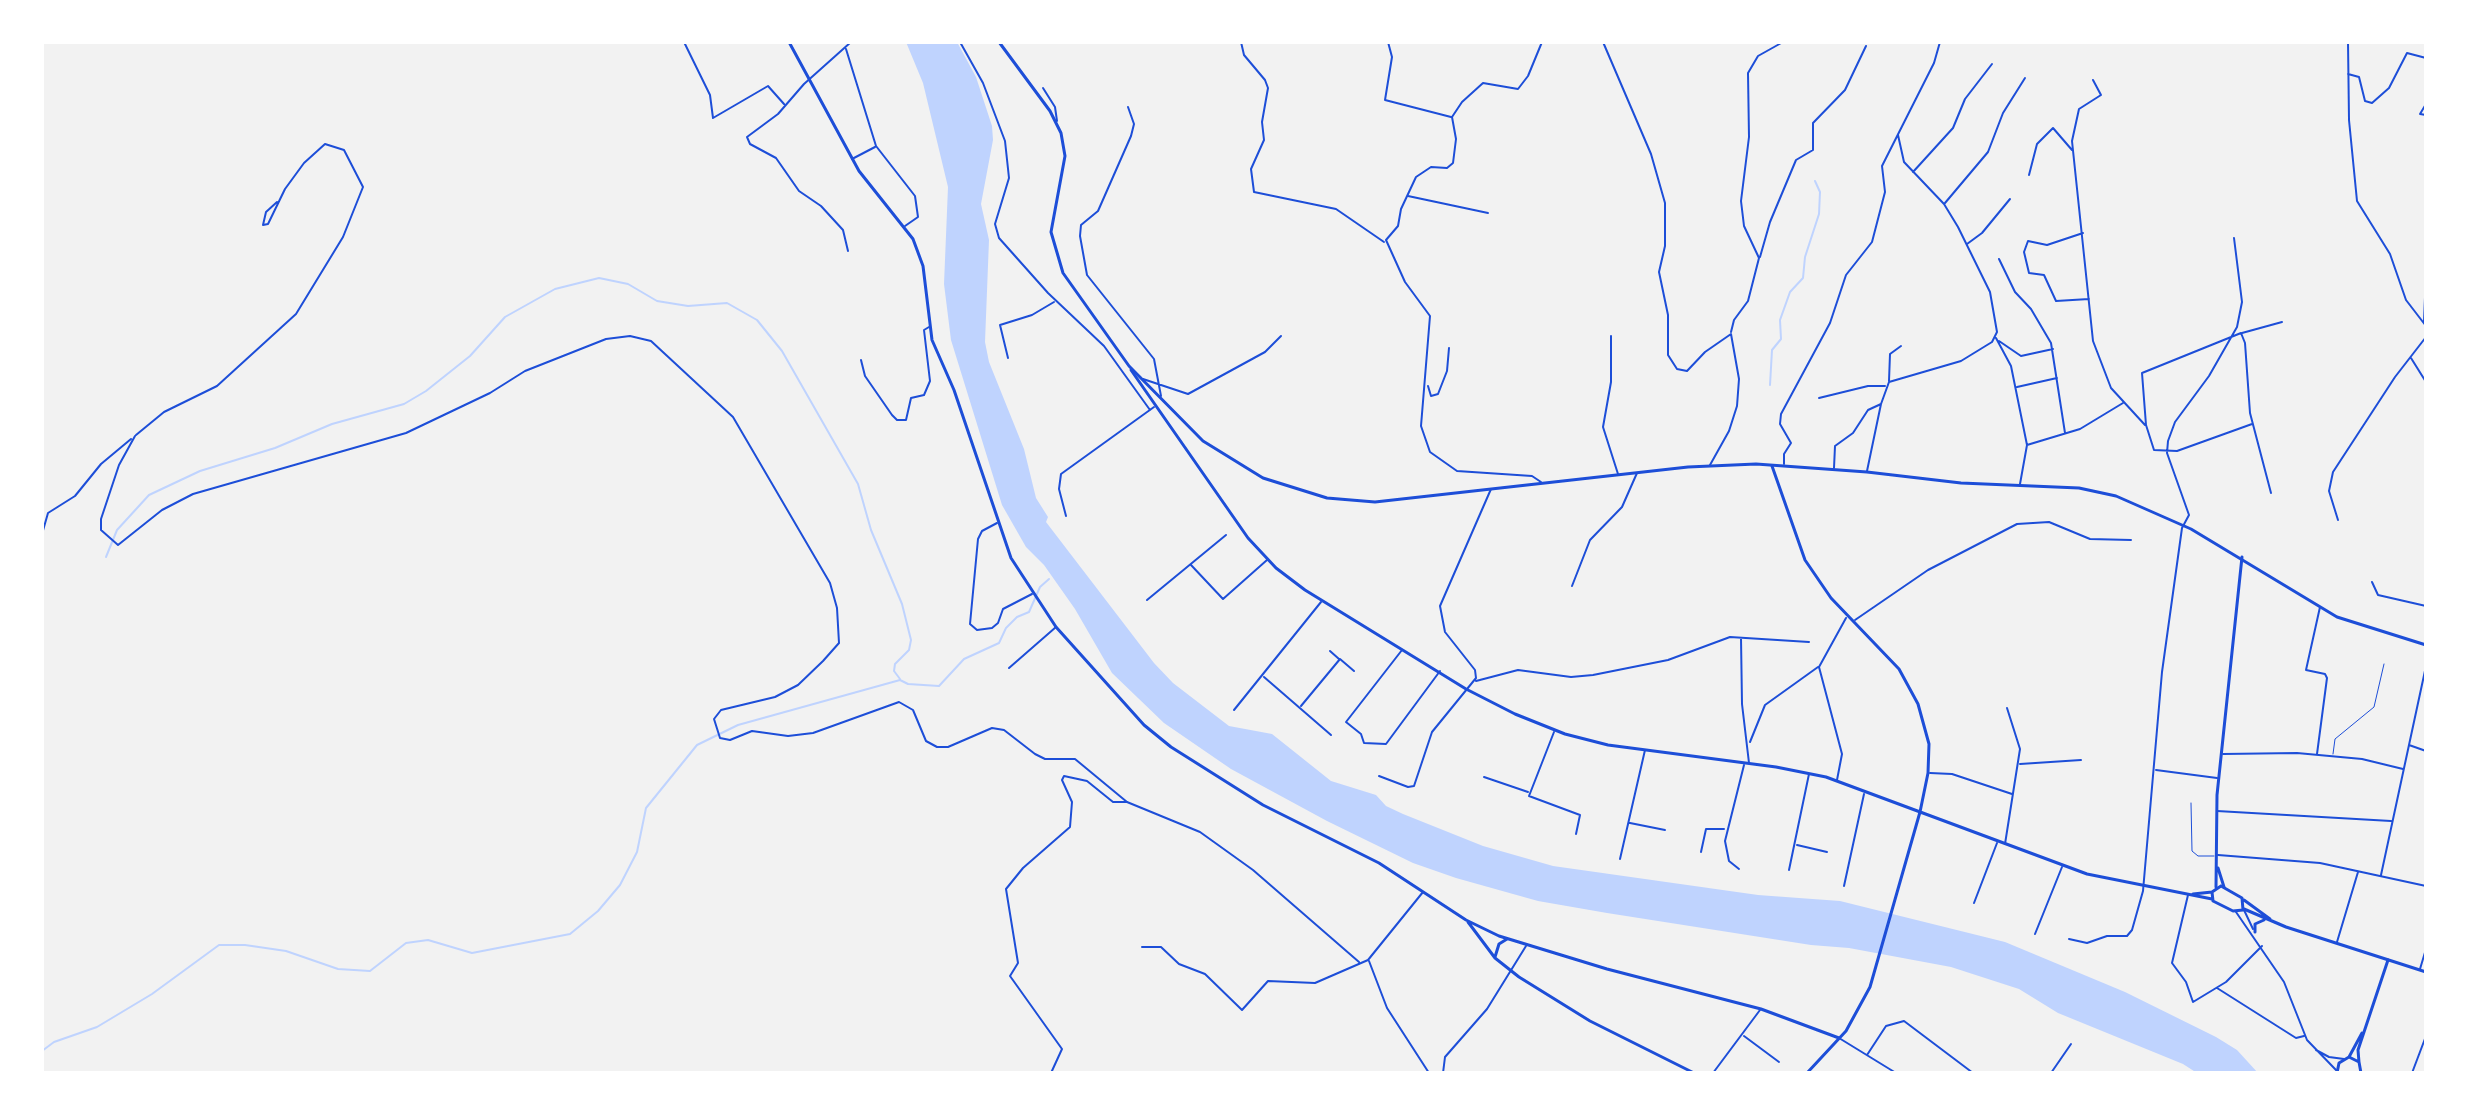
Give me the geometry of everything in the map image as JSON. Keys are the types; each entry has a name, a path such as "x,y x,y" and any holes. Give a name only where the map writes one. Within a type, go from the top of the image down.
{"main road":[{"path":"789,42 812,79 852,159 905,226 923,266 929,327 1011,558 1056,627 1144,725 1171,747 1263,805 1379,863 1466,920 1507,939 1761,1009 1839,1038"},
{"path":"999,42 1057,121 1065,156 1052,215 1056,257 1072,286 1267,560 1322,601 1466,689 1555,730 1602,744 1809,773 2062,866 2111,881 2212,899 2236,912 2244,909 2270,921 2426,972"},
{"path":"1129,366 1203,441 1233,462 1263,478 1338,500 1384,502 1637,472 1772,464 1961,483 2100,492 2183,525 2349,621 2426,645"},
{"path":"1772,464 1805,560 1826,592 1899,669 1918,704 1929,744 1928,773 1920,812 1873,979 1863,1005 1839,1038 1807,1073"},
{"path":"2212,899 2218,779 2242,557"},
{"path":"2216,858 2227,890"},
{"path":"2188,894 2227,890 2270,921"},
{"path":"2243,900 2244,909"},
{"path":"1466,920 1495,958 1512,972 1590,1021 1694,1073"},
{"path":"2255,932 2257,921 2270,921"},
{"path":"1495,958 1499,944 1507,939"},
{"path":"2362,1073 2358,1050 2388,960"},
{"path":"2337,1072 2369,1018"},
{"path":"2347,1058 2359,1062"}],"street":[{"path":"684,42 710,95 713,118 768,86 785,105"},
{"path":"848,251 845,232 827,212 799,191 776,158 748,142 749,133 773,119 851,42"},
{"path":"960,42 983,83 1005,141 1009,178 995,224 997,233 1008,252 1107,349 1150,410"},
{"path":"1241,42 1244,55 1268,88 1262,122 1264,140 1251,169 1254,192 1336,209 1386,243 1405,282 1430,316 1421,432 1427,448 1438,461 1457,471 1532,476 1541,483"},
{"path":"1388,42 1392,57 1385,100 1452,117"},
{"path":"1386,243 1398,226 1407,196 1421,172 1434,166 1452,165 1456,139 1452,117 1470,93 1483,83 1518,89 1542,42"},
{"path":"1603,42 1651,154 1666,207 1665,246 1659,272 1668,315 1668,355 1675,368 1687,371 1705,352 1731,334"},
{"path":"1759,258 1744,226 1741,201 1749,137 1748,73 1758,56 1783,42"},
{"path":"1784,464 1784,454 1791,443 1780,424 1781,414 1830,323 1846,275 1872,242 1885,192 1881,169 1934,63 1940,42"},
{"path":"2348,42 2347,74 2357,201 2384,242 2404,295 2424,324"},
{"path":"1709,466 1729,431 1737,406 1739,379 1731,334 1734,320 1748,301 1759,258 1796,160 1813,150 1813,123 1845,90 1866,46"},
{"path":"845,48 876,146 915,196 918,217 905,226"},
{"path":"2347,74 2359,77 2365,101 2372,103 2389,88 2407,53 2426,58"},
{"path":"1913,172 1953,128 1965,99 1992,64"},
{"path":"1944,204 1988,152 2003,113 2025,78"},
{"path":"2093,80 2101,95 2077,113 2073,151 2094,346 2109,386 2136,419 2146,425"},
{"path":"1043,88 1055,107 1057,121"},
{"path":"2426,104 2420,114 2426,115"},
{"path":"1128,107 1134,124 1131,136 1098,211 1081,225 1080,236 1087,275 1154,359 1162,401"},
{"path":"2029,175 2037,144 2053,128 2073,151"},
{"path":"1897,134 1903,159 1944,204 1990,292 1997,339 2009,360 2027,445 2019,485"},
{"path":"42,534 48,513 75,496 101,464 164,412 217,386 296,314 343,237 363,187 344,150 325,144 304,163 277,202 268,224 263,225 266,212 277,202"},
{"path":"852,159 876,146"},
{"path":"1407,196 1488,213"},
{"path":"1966,245 1982,233 2010,199"},
{"path":"2083,233 2047,245 2028,241 2024,252 2029,273 2044,275 2056,301 2091,299"},
{"path":"2069,939 2087,943 2107,936 2127,936 2132,930 2144,886 2162,672 2183,525 2188,512 2167,453 2175,422 2233,335 2242,302 2234,238"},
{"path":"1999,259 2015,292 2033,312 2053,349 2065,434"},
{"path":"2424,324 2426,274"},
{"path":"1008,358 1000,325 1032,315 1056,301"},
{"path":"2252,424 2167,453 2152,448 2141,385 2144,371 2233,335 2282,322"},
{"path":"861,360 865,376 892,415 899,421 906,420 911,398 924,395 930,381 924,332 929,327"},
{"path":"2241,333 2245,343 2252,424 2271,493"},
{"path":"135,436 119,465 100,526 104,534 118,545 162,510 193,494 406,433 490,393 525,371 606,339 630,336 651,341 733,417 830,583 837,608 839,643 823,661 798,685 775,697 721,710 715,724 718,736 730,740 752,731 788,736 813,733 899,702 913,710 930,744 948,747 992,728 1004,730 1042,758 1075,759 1127,802"},
{"path":"1139,376 1188,394 1265,352 1281,336"},
{"path":"1611,336 1611,382 1603,427 1618,475"},
{"path":"2338,520 2329,491 2333,472 2426,337"},
{"path":"1997,339 2017,356 2053,349"},
{"path":"1889,382 1961,361 1997,339"},
{"path":"1867,472 1881,404 1889,382 1890,354 1901,346"},
{"path":"1426,385 1431,396 1438,394 1447,371 1449,348"},
{"path":"2410,357 2426,382"},
{"path":"2016,387 2058,377"},
{"path":"1819,398 1868,386 1887,386"},
{"path":"2027,445 2065,434 2124,403"},
{"path":"1834,469 1835,446 1853,433 1868,410 1881,404"},
{"path":"1066,516 1058,484 1061,474 1155,406"},
{"path":"1572,586 1590,540 1622,507 1637,472"},
{"path":"1475,681 1475,670 1443,628 1440,601 1492,488"},
{"path":"1854,621 1941,562 2017,524 2049,522 2090,539 2131,540"},
{"path":"997,523 986,528 978,539 970,624 977,630 992,628 998,623 1003,609 1032,594"},
{"path":"1147,600 1226,535"},
{"path":"1191,565 1223,599 1267,560"},
{"path":"2372,582 2378,595 2426,606"},
{"path":"1234,710 1322,601"},
{"path":"2317,755 2327,678 2325,674 2306,670 2320,607"},
{"path":"1739,869 1727,857 1726,829 1759,714 1768,702 1819,667 1848,615"},
{"path":"1009,668 1056,627"},
{"path":"1379,776 1408,787 1414,786 1430,737 1475,681 1521,669 1571,677 1593,675 1656,664 1729,637 1809,642"},
{"path":"1741,638 1742,704 1749,745"},
{"path":"1403,649 1346,722 1361,734 1364,743 1384,745 1440,671"},
{"path":"1330,651 1354,671"},
{"path":"1300,707 1340,659"},
{"path":"2381,875 2426,666"},
{"path":"1819,667 1842,754 1836,781"},
{"path":"1263,676 1331,735"},
{"path":"2005,845 2020,745 2007,708"},
{"path":"1555,730 1530,793 1531,798 1580,815 1576,834"},
{"path":"2409,745 2426,751"},
{"path":"1620,859 1645,749"},
{"path":"2221,754 2317,755 2362,759 2403,769"},
{"path":"2019,764 2081,760"},
{"path":"2154,770 2218,779"},
{"path":"1789,870 1809,773"},
{"path":"1928,773 1952,774 2013,794"},
{"path":"1051,1073 1062,1049 1010,976 1018,963 1006,889 1023,868 1070,827 1073,803 1062,780 1064,776 1087,781 1113,802 1127,802 1172,818 1205,836 1253,870 1359,962"},
{"path":"1484,777 1530,793"},
{"path":"1844,886 1865,793"},
{"path":"2216,811 2392,821"},
{"path":"1629,823 1665,830"},
{"path":"1701,852 1706,829 1726,829"},
{"path":"1974,903 1998,842"},
{"path":"1796,845 1827,852"},
{"path":"2216,858 2278,858 2358,870 2426,886"},
{"path":"2035,934 2062,866"},
{"path":"2336,943 2358,870"},
{"path":"1142,947 1161,947 1179,964 1205,974 1242,1010 1266,982 1315,983 1368,960 1424,891"},
{"path":"2188,894 2172,963 2186,982 2193,1002 2217,988 2262,946"},
{"path":"2244,909 2284,982 2305,1036 2337,1072"},
{"path":"2236,912 2259,941"},
{"path":"1443,1073 1445,1057 1487,1009 1526,946"},
{"path":"2420,970 2426,949"},
{"path":"1368,960 1387,1008 1429,1073"},
{"path":"2217,988 2296,1038 2305,1036"},
{"path":"1713,1073 1761,1009"},
{"path":"1867,1055 1886,1026 1904,1021 1973,1073"},
{"path":"1743,1035 1779,1062"},
{"path":"2412,1073 2426,1036"},
{"path":"1839,1038 1896,1073"},
{"path":"2051,1073 2071,1044"},
{"path":"2312,1046 2329,1057 2347,1058"}],"lane":[{"path":"2332,757 2335,739 2374,707 2384,664"},
{"path":"2191,803 2193,853 2216,858"}],"water":[{"path":"906,42 957,42 976,77 992,126 993,140 981,204 989,240 985,342 989,362 1024,449 1036,498 1048,517 1046,522 1154,663 1173,683 1229,726 1272,734 1331,781 1376,795 1386,806 1403,814 1483,846 1553,866 1758,895 1840,901 2005,942 2125,992 2216,1037 2237,1050 2258,1073 2197,1073 2183,1064 2058,1013 2019,989 1951,967 1849,948 1811,945 1538,901 1456,878 1413,863 1327,821 1231,769 1164,723 1112,673 1075,609 1044,565 1026,547 1002,505 951,340 944,284 948,187 923,83"}],"waterway":[{"path":"1770,385 1772,350 1781,339 1780,320 1790,292 1803,278 1805,257 1819,214 1820,192 1815,181"},
{"path":"106,557 117,530 149,495 200,471 275,448 332,424 404,404 426,391 470,356 505,317 555,289 599,278 628,284 657,301 688,306 727,303 757,320 782,351 858,484 871,530 902,604 911,640 909,650 895,664 894,671 900,679"},
{"path":"42,1051 54,1042 97,1027 152,994 219,945 286,951 338,969 370,971 406,943 428,940 472,953 570,934 598,911 620,885 637,852 646,808 697,745 738,725 900,680 908,684 939,686 964,659 999,643 1006,628 1017,617 1029,612 1040,587 1049,579"}]}
